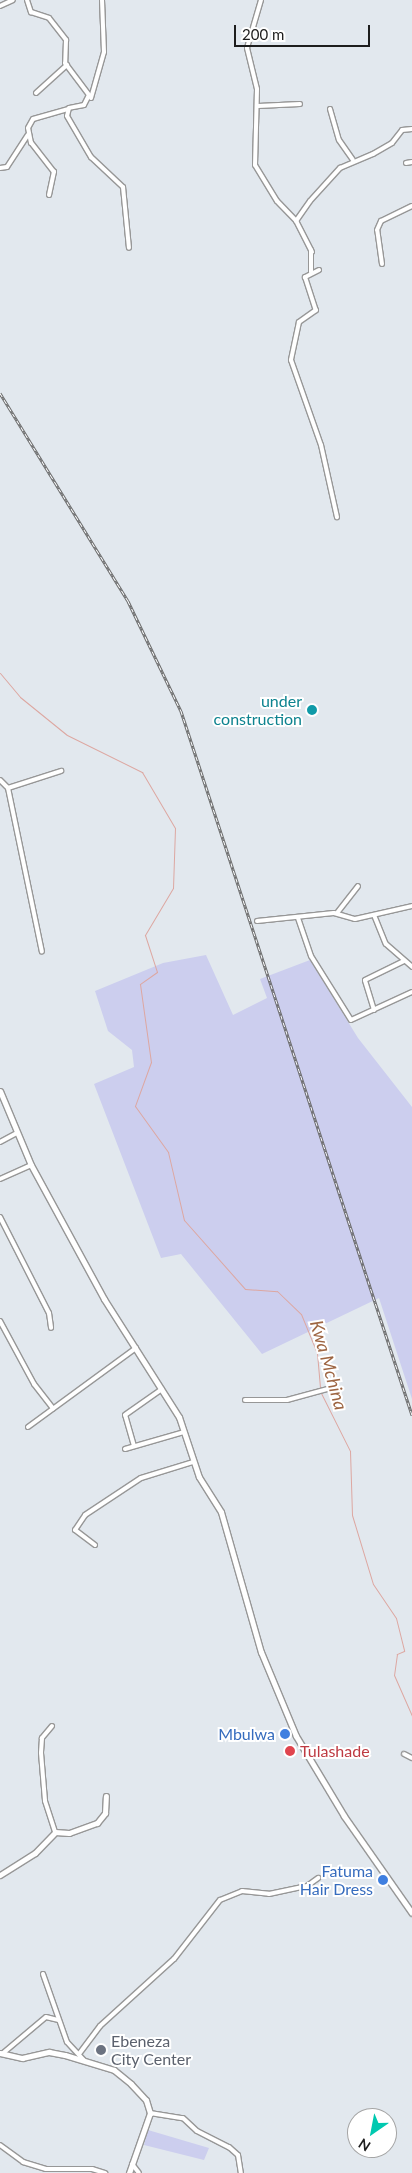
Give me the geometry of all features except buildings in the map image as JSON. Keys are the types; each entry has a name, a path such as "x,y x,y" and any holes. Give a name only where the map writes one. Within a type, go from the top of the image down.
{"street":[{"path":"0,6 13,0"},
{"path":"27,0 31,12 48,18 66,40 67,65 91,98"},
{"path":"0,168 7,167 10,156 28,135 33,119 68,109 91,98 104,52 102,0"},
{"path":"261,0 247,48 255,72 258,106 255,165 275,198 296,221 311,251 311,272 305,282 316,310 298,322 291,360 321,445 337,517"},
{"path":"36,93 67,65"},
{"path":"258,106 300,104"},
{"path":"68,109 68,119 89,155 125,193 130,248"},
{"path":"330,109 339,140 353,160"},
{"path":"296,221 331,176 353,160 373,154 392,143 402,130 412,129"},
{"path":"28,135 40,158 52,169 50,195"},
{"path":"406,163 412,162"},
{"path":"382,264 377,230 381,221 412,206"},
{"path":"311,272 319,270"},
{"path":"8,788 61,772"},
{"path":"0,780 8,788 42,952"},
{"path":"337,913 358,886"},
{"path":"257,921 337,913 355,919 412,906"},
{"path":"374,915 386,944 412,967"},
{"path":"298,918 311,956 349,1019 356,1021 412,992"},
{"path":"374,1010 365,980 404,961"},
{"path":"0,1091 31,1165 136,1348 162,1389 184,1432 193,1462 221,1512 256,1637 296,1736 344,1816 412,1913"},
{"path":"0,1142 17,1133"},
{"path":"0,1179 31,1165"},
{"path":"0,1217 49,1313 51,1328"},
{"path":"0,1321 53,1408"},
{"path":"0,1335 7,1334"},
{"path":"28,1427 136,1348"},
{"path":"244,1400 287,1400 336,1386"},
{"path":"134,1446 125,1415 162,1389"},
{"path":"125,1449 184,1432"},
{"path":"94,1545 75,1530 85,1515 136,1481 193,1462"},
{"path":"52,1726 41,1747 45,1801 55,1832"},
{"path":"404,1754 412,1758"},
{"path":"55,1832 69,1833 97,1823 105,1813 106,1796"},
{"path":"0,1875 35,1853 55,1832"},
{"path":"79,2054 100,2026 174,1958 220,1900 242,1891 269,1894 307,1886 318,1878"},
{"path":"42,1974 67,2042 87,2062"},
{"path":"1,2053 46,2016 58,2020"},
{"path":"1,2053 28,2058 49,2052 87,2062 117,2072 140,2093 150,2112 129,2173"},
{"path":"150,2112 187,2119 197,2130 229,2146 238,2155 241,2173"},
{"path":"0,2145 23,2162 46,2170 105,2173"},
{"path":"132,2164 139,2173"}],"shaded area":[{"path":"206,955 233,1015 267,998 260,979 310,960 358,1038 412,1107 412,1399 379,1298 262,1354 181,1254 161,1258 94,1084 134,1067 132,1050 108,1031 95,991 163,963"},
{"path":"148,2130 209,2148 204,2160 144,2145"}],"waterway":[{"name":"Kwa Mchina","path":"0,673 20,697 67,735 142,772 175,828 173,888 145,935 157,972 140,984 151,1062 135,1106 168,1152 184,1220 245,1289 277,1291 301,1314 317,1353 320,1389"},
{"name":"Kwa Mchina","path":"321,1393 350,1451 352,1515 373,1584 396,1618 404,1651 397,1654 394,1675 412,1716"}],"railway":[{"path":"0,393 128,601 181,711 412,1415"}],"place":[{"name":"under construction","path":"312,710"},
{"name":"Mbulwa","path":"285,1734"},
{"name":"Tulashade","path":"290,1751"},
{"name":"Fatuma Hair Dress","path":"383,1880"},
{"name":"Ebeneza City Center","path":"101,2050"}]}
